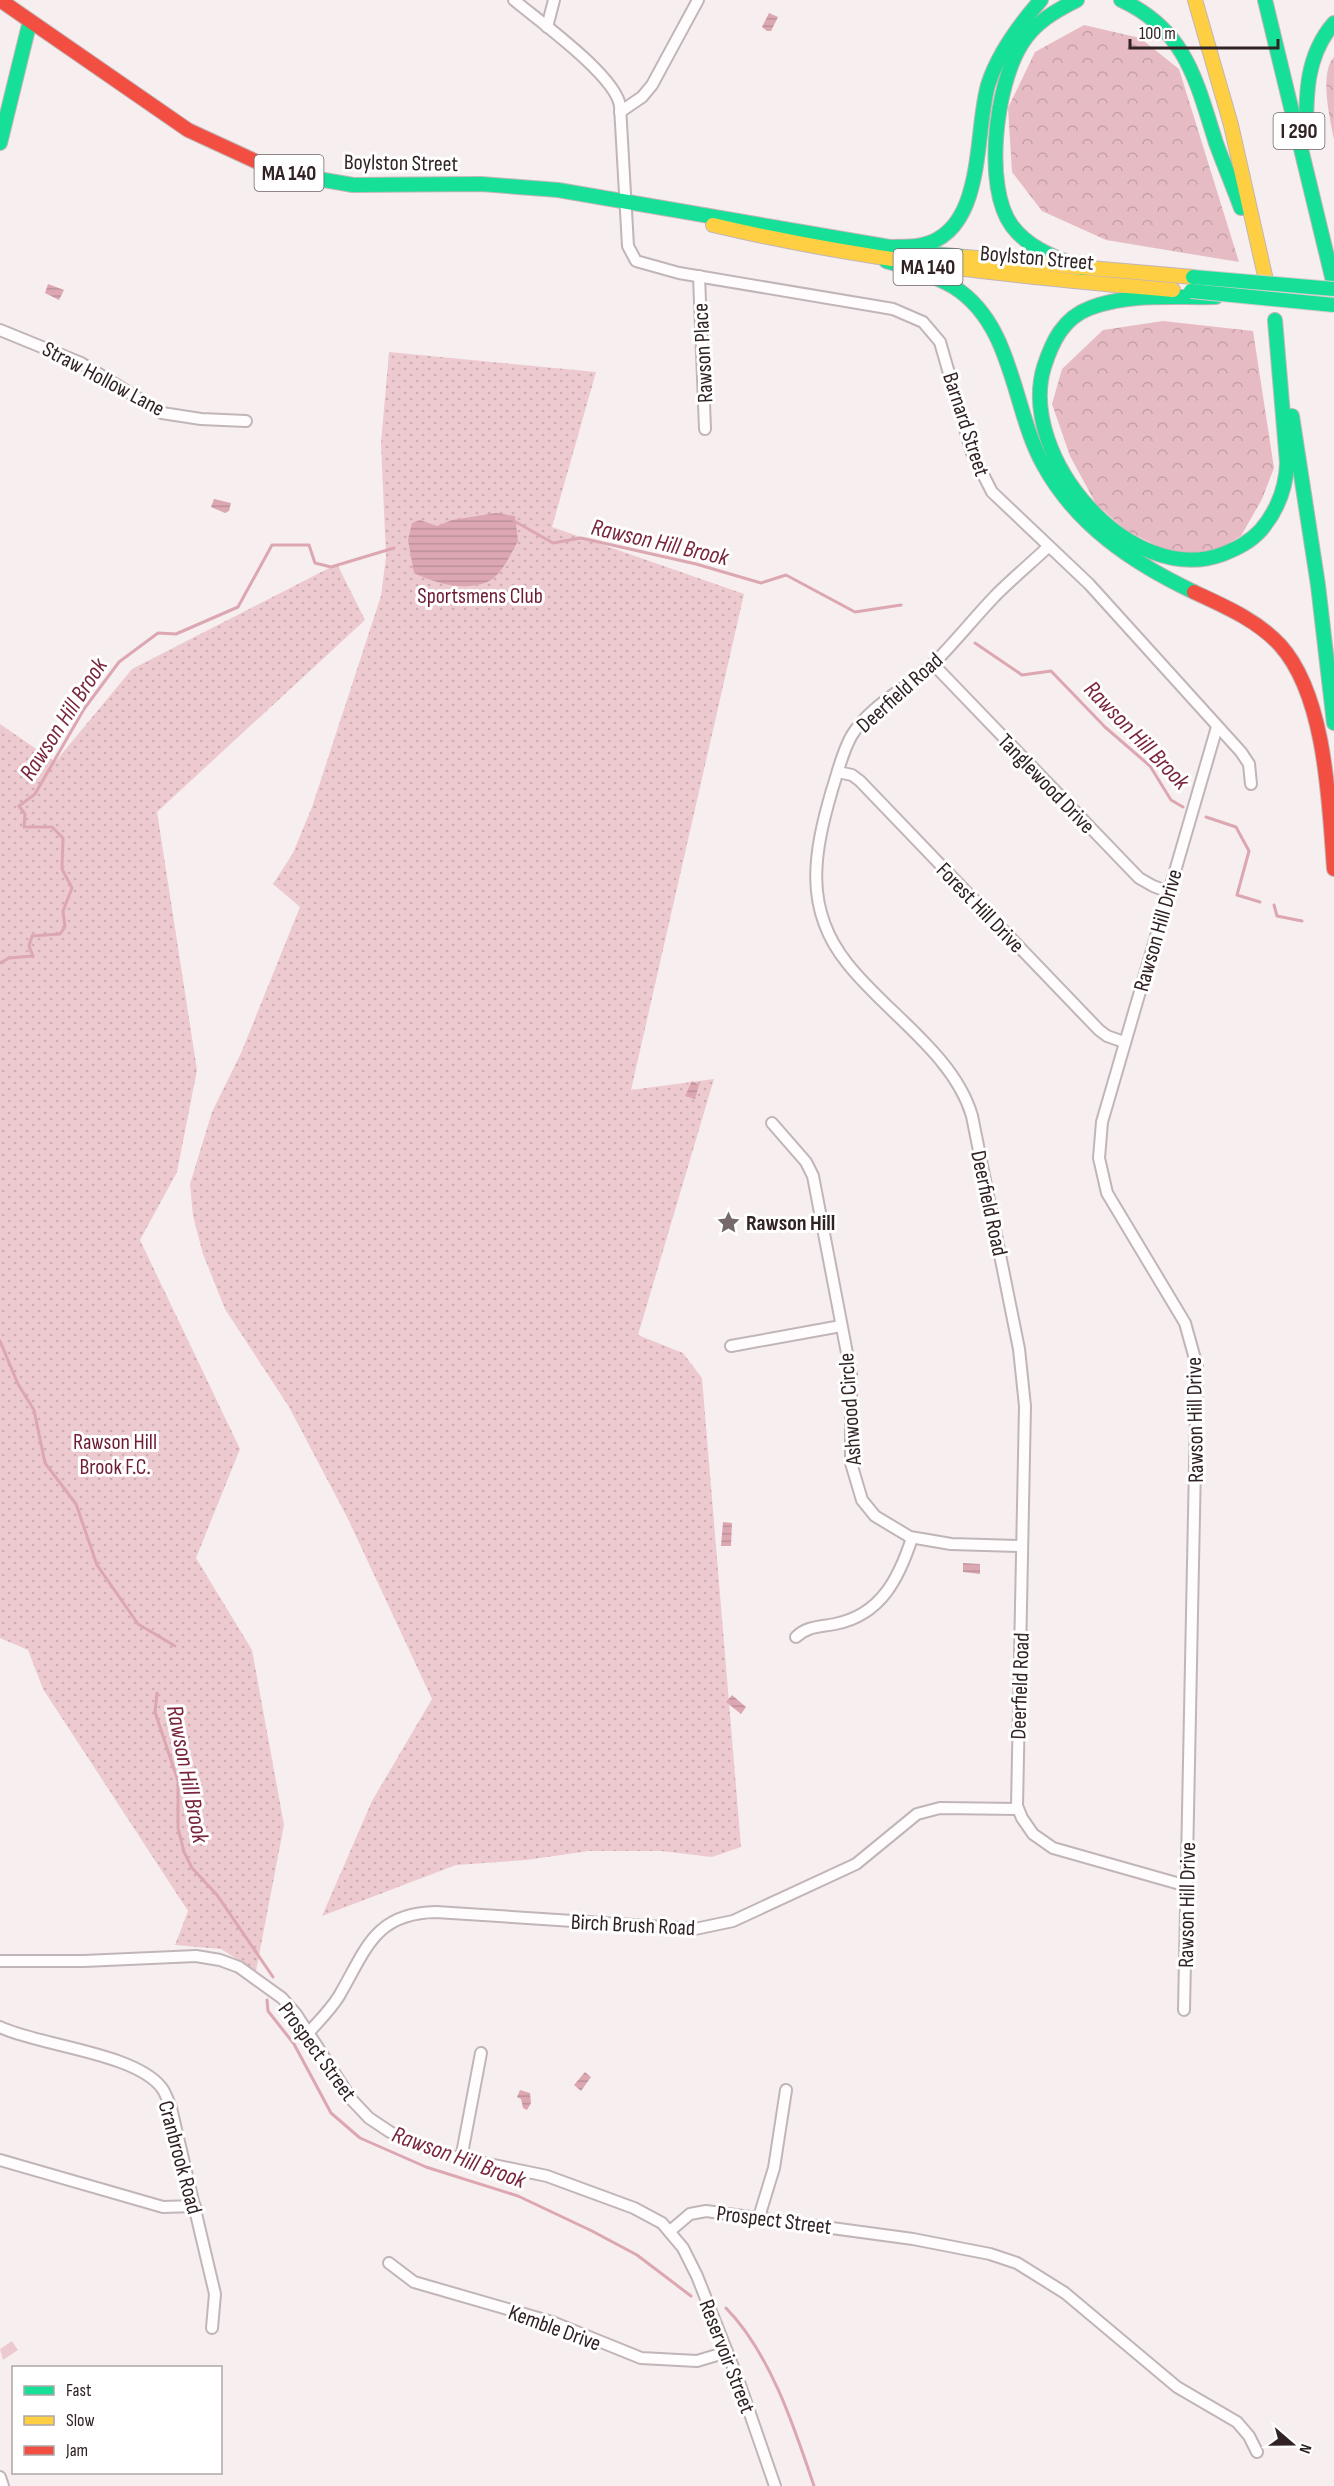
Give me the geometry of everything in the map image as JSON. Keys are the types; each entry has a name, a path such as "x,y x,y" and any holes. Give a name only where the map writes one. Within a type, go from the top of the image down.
{"main road":[{"name":"Boylston Street","path":"0,0 182,126 237,155 276,170 347,184 529,187 572,191 670,211 748,233 886,261 969,273 1190,295 1236,296 1334,305"},
{"path":"890,247 915,248 926,245 943,235 964,212 972,192 986,98 996,66 1008,42 1041,0"},
{"path":"1077,0 1047,15 1018,50 1000,92 996,137 999,194 1002,208 1013,227 1028,243 1049,255 1082,268"},
{"path":"1121,0 1154,16 1177,41 1201,98 1264,267"},
{"path":"1195,0 1231,125 1275,320 1305,489 1334,723"},
{"name":"I 290","path":"1265,0 1306,161 1334,287"},
{"path":"0,143 30,21"},
{"path":"1306,161 1306,96 1310,73 1321,40 1334,23"},
{"name":"Boylston Street","path":"670,211 717,216 890,247 961,257 1334,287"},
{"path":"886,261 948,284 963,293 975,306 997,342 1030,438 1042,464 1069,504 1096,532 1154,572 1253,623 1284,649 1298,671 1311,711 1323,769 1334,869"},
{"path":"1190,295 1120,300 1086,309 1071,320 1055,337 1044,358 1040,383 1041,428 1051,453 1067,480 1084,502 1119,533 1141,548 1163,557 1194,562 1223,558 1253,539 1270,518 1286,474 1275,320"}],"street":[{"name":"Barnard Street","path":"514,0 613,86 619,98 628,246 636,261 653,268 893,309 923,322 940,342 972,453 986,484 1004,507 1089,584 1245,758 1250,770 1251,784"},
{"path":"547,27 554,0"},
{"path":"620,112 642,97 652,85 698,0"},
{"name":"Rawson Place","path":"699,276 705,429"},
{"name":"Straw Hollow Lane","path":"0,330 81,363 162,413 201,419 246,421"},
{"name":"Deerfield Road","path":"1018,1809 1017,1721 1026,1426 1022,1371 1002,1256 972,1116 963,1091 943,1064 850,966 831,938 818,903 815,867 821,828 850,738 862,722 933,664 996,596 1048,547"},
{"name":"Tanglewood Drive","path":"933,664 1139,878 1169,892"},
{"name":"Rawson Hill Drive","path":"1184,2010 1197,1366 1185,1323 1112,1204 1100,1170 1099,1146 1102,1122 1124,1042 1217,727"},
{"name":"Forest Hill Drive","path":"838,772 860,781 1102,1034 1124,1042"},
{"name":"Ashwood Circle","path":"772,1123 806,1162 813,1176 851,1374 851,1462 855,1484 862,1500 875,1516 912,1538 951,1544 1022,1545"},
{"path":"731,1346 841,1326"},
{"path":"796,1637 807,1629 838,1624 855,1618 879,1602 900,1572 912,1538"},
{"path":"1018,1809 1036,1837 1053,1848 1187,1886"},
{"name":"Birch Brush Road","path":"310,2031 334,2003 362,1951 378,1932 391,1922 406,1915 436,1912 695,1929 713,1927 762,1908 856,1864 900,1826 926,1810 1018,1809"},
{"name":"Prospect Street","path":"0,1961 84,1961 166,1956 220,1959 239,1967 282,1998 310,2031 336,2077 369,2118 412,2145 461,2159 548,2176 643,2212 670,2231 690,2214 699,2211 759,2217 913,2239 990,2254 1017,2264 1065,2293 1177,2387 1237,2422 1249,2436 1257,2452"},
{"name":"Cranbrook Road","path":"0,2027 140,2070 156,2082 165,2093 171,2108 216,2299 212,2328"},
{"path":"461,2159 481,2053"},
{"path":"759,2217 774,2168 786,2090"},
{"path":"0,2160 160,2206 195,2206"},
{"name":"Reservoir Street","path":"670,2231 692,2267 727,2352 775,2486"},
{"name":"Kemble Drive","path":"388,2263 414,2283 552,2322 641,2358 697,2361 727,2352"},
{"path":"0,2477 3,2486"}],"green space":[{"path":"1084,25 1140,38 1179,69 1239,262 1106,240 1042,211 1012,172 1008,108 1035,52"},
{"path":"1334,57 1334,139 1326,85 1327,74"},
{"path":"1163,321 1253,331 1274,468 1262,499 1241,536 1212,553 1168,551 1127,531 1096,504 1070,456 1052,404 1062,369 1103,330"},
{"name":"Rawson Hill","path":"389,352 596,372 552,527 744,594 631,1090 714,1079 638,1335 683,1353 702,1378 741,1847 712,1857 661,1851 589,1851 526,1860 456,1865 322,1916 372,1801 432,1699 348,1519 289,1407 225,1309 203,1254 193,1216 190,1184 212,1112 241,1053 300,907 273,884 293,853 312,807 381,596 386,557 381,443"},
{"name":"Rawson Hill Brook F.C.","path":"337,564 365,620 157,812 197,1070 177,1172 140,1240 240,1449 196,1558 252,1650 284,1825 256,1971 221,1949 175,1945 188,1911 43,1689 28,1650 0,1638 0,724 55,762 132,669"},
{"path":"12,2341 18,2350 3,2360 0,2349"}],"shaded area":[{"path":"769,13 778,17 771,31 767,31 762,27"},
{"path":"48,284 64,290 59,300 45,293"},
{"path":"214,499 231,503 229,511 225,513 211,507"},
{"path":"496,513 515,516 518,541 505,564 492,579 478,585 459,586 440,583 414,573 408,540 412,523 420,520 437,526 452,520"},
{"path":"692,1081 699,1085 695,1099 685,1096"},
{"path":"723,1522 732,1523 731,1546 721,1546"},
{"path":"963,1563 980,1564 980,1574 963,1572"},
{"path":"732,1695 746,1707 741,1714 726,1702"},
{"path":"585,2072 591,2077 581,2091 574,2085"},
{"path":"520,2090 530,2093 531,2103 527,2110 523,2108 521,2099 517,2097"}],"waterway":[{"name":"Rawson Hill Brook","path":"514,521 553,543 581,538 696,564 761,583 786,575 855,612 901,605"},
{"name":"Rawson Hill Brook","path":"0,963 9,958 33,956 29,946 32,936 60,934 65,927 63,911 72,888 62,869 63,838 52,827 24,827 25,814 19,806 35,794 84,709 119,662 158,633 176,634 238,607 272,545 309,545 315,563 331,567 394,548"},
{"name":"Rawson Hill Brook","path":"975,643 1022,675 1051,671 1105,727 1150,766 1171,800 1183,807"},
{"name":"Rawson Hill Brook","path":"1206,817 1236,827 1249,851 1237,895 1260,902"},
{"name":"Rawson Hill Brook","path":"1274,905 1277,916 1302,921"},
{"name":"Rawson Hill Brook","path":"0,1341 18,1384 34,1410 45,1463 76,1504 97,1565 138,1624 175,1646"},
{"name":"Rawson Hill Brook","path":"157,1693 155,1712 178,1781 178,1828 184,1852 192,1868 217,1895 273,1977"},
{"name":"Rawson Hill Brook","path":"267,2000 268,2011 294,2044 331,2113 360,2138 426,2167 518,2196 592,2231 637,2255 691,2296"},
{"name":"Rawson Hill Brook","path":"726,2308 742,2326 768,2368 789,2415 814,2486"}],"traffic: fast":[{"path":"890,247 922,245 943,236 957,221 967,201 974,178 984,105 992,73 1010,40 1041,0"},
{"path":"1077,0 1053,13 1039,24 1021,45 1005,85 996,136 996,162 1003,209 1012,226 1035,247 1082,268"},
{"path":"1121,0 1143,12 1160,26 1185,59 1202,98 1216,143 1241,208"},
{"path":"1265,0 1334,285"},
{"path":"0,143 30,21"},
{"path":"1306,135 1309,76 1318,48 1334,23"},
{"path":"266,166 295,175 353,185 481,184 558,190 925,253 965,257"},
{"path":"886,261 946,283 974,303 989,323 1000,345 1033,442 1056,486 1089,524 1108,540 1149,568 1194,592"},
{"path":"1193,277 1334,289"},
{"path":"1191,291 1334,305"},
{"path":"1216,297 1136,298 1090,308 1066,324 1055,340 1044,367 1040,402 1048,439 1064,475 1088,507 1118,534 1152,552 1188,560 1223,554 1244,544 1257,534 1267,523 1276,507 1283,490 1287,463 1275,320"},
{"path":"1292,416 1318,585 1334,723"}],"traffic: slow":[{"path":"1195,0 1231,125 1270,298"},
{"path":"713,225 770,238 884,258 1057,279 1173,290"},
{"path":"965,257 1193,277"}],"traffic: jam":[{"path":"0,0 188,130 266,166"},
{"path":"1194,592 1240,614 1261,628 1280,645 1295,667 1307,692 1322,751 1334,869"}],"place":[{"name":"Rawson Hill","path":"728,1222"}],"park label":[{"name":"Sportsmens Club","path":"480,595"}]}
